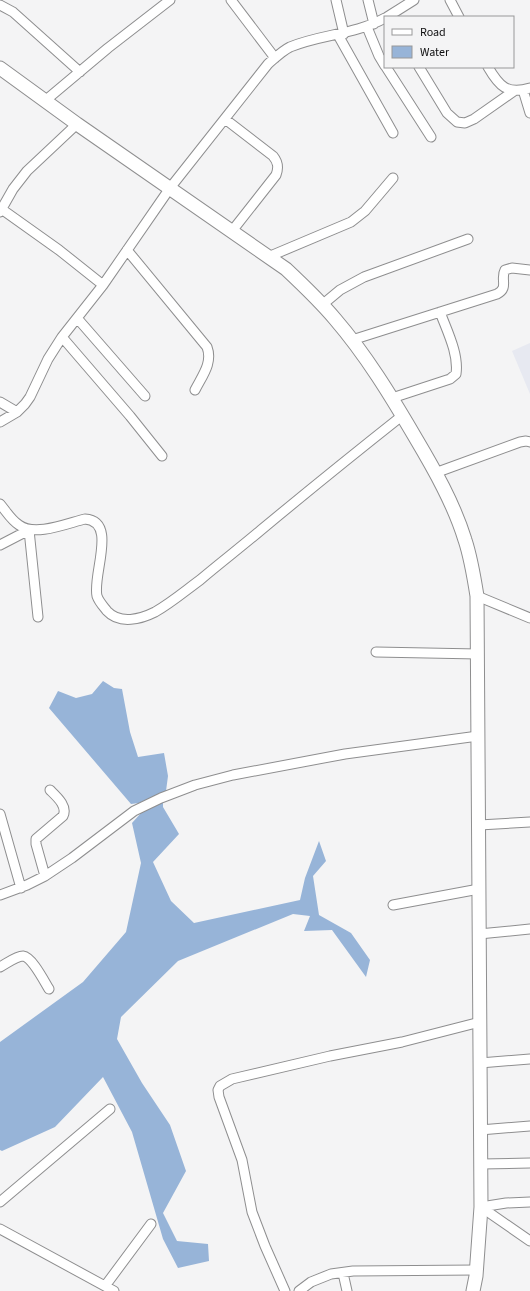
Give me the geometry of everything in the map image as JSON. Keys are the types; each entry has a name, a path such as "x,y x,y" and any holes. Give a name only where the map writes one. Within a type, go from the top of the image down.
{"street":[{"path":"46,100 170,0"},
{"path":"231,0 275,58"},
{"path":"336,0 341,34 393,133"},
{"path":"368,0 371,26 379,56 384,63"},
{"path":"389,16 414,0"},
{"path":"450,0 458,16"},
{"path":"0,5 13,12 80,72"},
{"path":"0,422 17,412 30,397 48,360 62,338 103,285 170,188 268,64 291,47 371,26 384,19"},
{"path":"0,68 77,124 232,231 291,274 335,318 378,376 403,415 435,473 456,516 465,539 471,561 477,596 478,654 481,1207 473,1291"},
{"path":"387,68 431,137"},
{"path":"420,68 447,113 457,122 466,123 514,91 527,89 530,113"},
{"path":"489,68 498,83 514,91"},
{"path":"225,119 273,156 276,159 278,170 263,192 232,231"},
{"path":"77,124 27,171 12,189 1,210 59,250 103,285"},
{"path":"268,257 351,222 365,211 393,178"},
{"path":"322,305 340,290 364,277 468,239"},
{"path":"126,250 207,347 210,354 209,363 195,390"},
{"path":"352,340 502,292 505,284 504,272 508,268 530,270"},
{"path":"392,398 450,379 456,374 457,366 455,356 440,312"},
{"path":"77,318 145,396"},
{"path":"62,338 130,416 162,456"},
{"path":"0,402 17,412"},
{"path":"0,504 19,526 29,530 41,530 85,519 91,519 95,522 101,528 103,537 96,585 98,597 109,613 118,618 130,620 154,612 183,593 403,415"},
{"path":"435,473 520,442 530,442"},
{"path":"0,545 29,530"},
{"path":"29,530 38,617"},
{"path":"477,596 530,618"},
{"path":"376,652 478,654"},
{"path":"0,895 21,888 45,876 72,858 134,811 161,798 196,785 233,775 345,754 478,736"},
{"path":"45,876 36,839 63,816 64,812 64,807 50,790"},
{"path":"0,814 21,888"},
{"path":"479,825 530,822"},
{"path":"393,905 479,889"},
{"path":"479,934 530,929"},
{"path":"0,967 24,956 32,961 49,989"},
{"path":"284,1291 252,1212 242,1160 220,1097 218,1090 220,1086 232,1079 330,1056 402,1042 480,1022"},
{"path":"480,1063 530,1059"},
{"path":"0,1202 110,1109"},
{"path":"480,1130 530,1126"},
{"path":"481,1164 530,1163"},
{"path":"481,1207 506,1203 530,1202"},
{"path":"481,1207 530,1241"},
{"path":"105,1286 151,1224"},
{"path":"0,1229 114,1291"},
{"path":"299,1291 311,1282 331,1274 386,1270 476,1270"},
{"path":"343,1273 347,1291"}],"shaded area":[{"path":"530,343 530,394 512,351"}],"water":[{"path":"103,681 114,688 122,689 130,732 138,757 164,753 168,776 166,791 139,803 131,804 49,708 58,691 76,698 92,694"},
{"path":"163,801 163,807 179,834 153,862 171,901 194,923 300,900 305,878 319,841 326,861 313,876 319,915 351,933 370,960 366,977 332,930 304,931 310,916 293,914 178,961 121,1017 117,1039 142,1083 170,1125 186,1171 163,1213 177,1241 208,1244 209,1261 178,1268 163,1239 132,1132 103,1077 55,1127 2,1151 0,1150 0,1042 83,982 126,932 141,863 132,823 141,813"}]}
